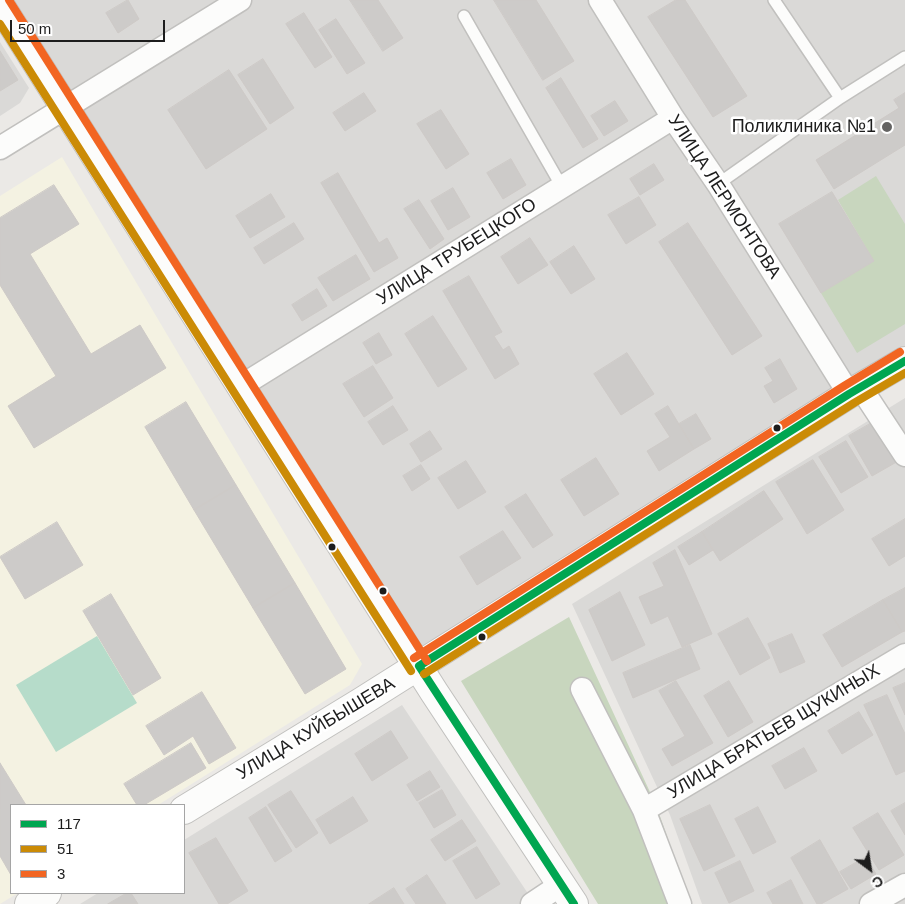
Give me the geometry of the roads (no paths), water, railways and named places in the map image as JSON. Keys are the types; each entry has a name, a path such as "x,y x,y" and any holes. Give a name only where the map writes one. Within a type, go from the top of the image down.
{"street":[{"path":"0,148 240,0"},
{"name":"УЛИЦА ЛЕРМОНТОВА","path":"600,0 673,118 855,391 905,455"},
{"path":"0,5 419,666 568,894 532,904"},
{"name":"УЛИЦА ТРУБЕЦКОГО","path":"241,386 673,118"},
{"name":"УЛИЦА КУЙБЫШЕВА","path":"185,809 419,666 905,361"},
{"name":"УЛИЦА БРАТЬЕВ ЩУКИНЫХ","path":"644,810 905,655"},
{"path":"582,688 644,810 680,904"},
{"path":"871,904 905,884"},
{"path":"29,904 45,894"}],"lane":[{"path":"774,0 840,98"},
{"path":"464,16 562,187"},
{"path":"718,184 840,98 905,57"}],"place":[{"name":"Поликлиника №1","path":"887,127"}]}
